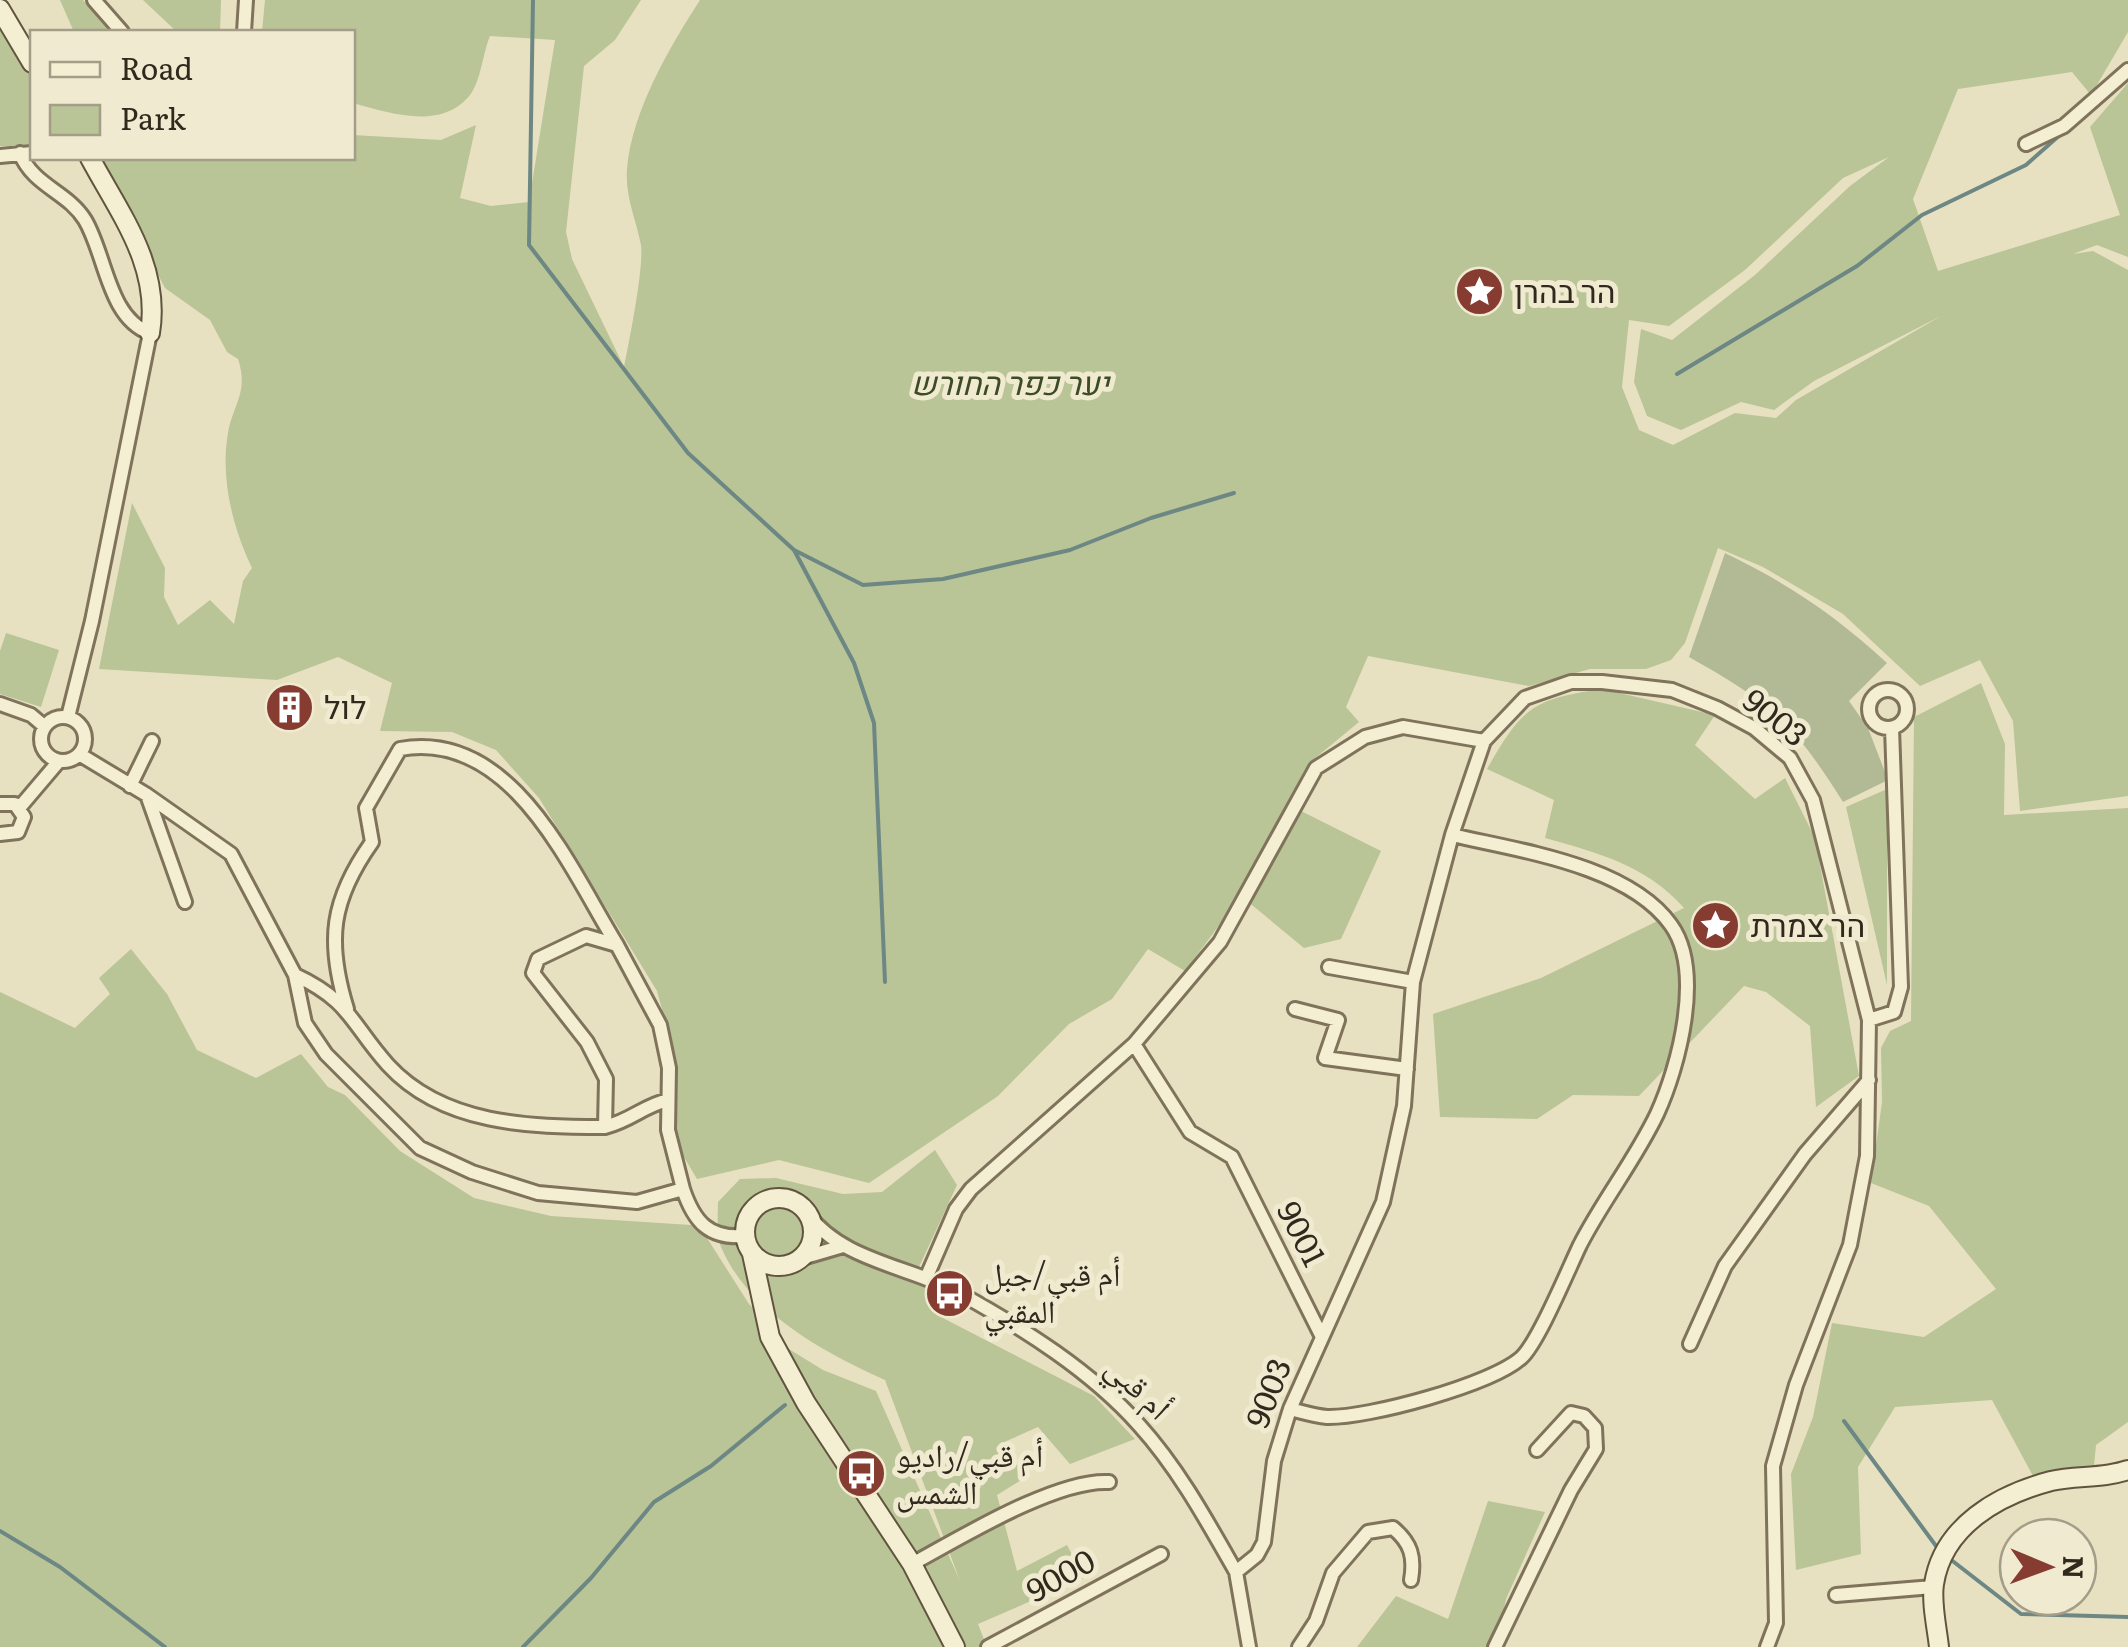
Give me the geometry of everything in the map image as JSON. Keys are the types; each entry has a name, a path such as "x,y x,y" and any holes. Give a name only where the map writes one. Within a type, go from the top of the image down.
{"street":[{"path":"94,0 120,30"},
{"path":"244,30 246,0"},
{"path":"0,9 30,59"},
{"path":"2026,144 2064,126 2128,70"},
{"path":"0,156 26,153 34,177 86,221 129,322 150,333"},
{"path":"68,717 92,621 154,302 150,273 91,160"},
{"name":"9003","path":"1236,1572 1257,1555 1264,1542 1274,1461 1290,1409 1383,1202 1398,1148 1413,982 1452,834 1484,741 1524,698 1571,682 1672,690 1754,728 1790,758 1814,800 1868,1020 1868,1156 1850,1245 1796,1385 1774,1466 1776,1623 1767,1647"},
{"path":"0,704 31,715 44,726"},
{"path":"59,761 42,748 44,726 55,718 68,717 84,732 80,754"},
{"path":"927,1276 956,1209 971,1188 1134,1044 1220,942 1316,768 1365,737 1403,727 1484,741"},
{"path":"1868,1020 1894,1012 1900,986 1892,728"},
{"path":"130,786 152,742"},
{"path":"347,1009 332,924 345,880 372,842 366,808 400,749 429,744 492,768 537,816 617,945 660,1026 669,1068 668,1130 692,1214 710,1233 749,1245 772,1266 843,1246"},
{"path":"0,834 14,834 22,828 20,808 59,761 80,754"},
{"path":"80,754 231,854 294,976 305,1023 326,1054 420,1148 472,1172 538,1192 637,1202 683,1189"},
{"path":"147,796 186,902"},
{"path":"0,804 20,808"},
{"path":"1290,1409 1326,1417 1362,1414 1491,1378 1524,1356 1588,1229 1658,1113 1684,1024 1688,966 1672,927 1644,897 1570,863 1452,834"},
{"path":"606,1128 606,1079 586,1042 533,973 538,959 586,936 617,945"},
{"path":"1329,967 1413,982"},
{"path":"294,976 334,996 389,1066 446,1107 510,1122 606,1128 634,1120 646,1106 668,1100"},
{"path":"1295,1009 1338,1020 1326,1058 1407,1069"},
{"name":"9001","path":"1134,1044 1190,1132 1232,1157 1321,1336"},
{"path":"1690,1344 1725,1266 1805,1154 1869,1080"},
{"path":"767,1317 774,1284 813,1237 808,1214 795,1201 772,1198 753,1209 749,1245 770,1337 806,1403 912,1564 955,1647"},
{"name":"أم قبي","path":"808,1214 843,1246 927,1276 1038,1338 1138,1424 1197,1503 1236,1572"},
{"path":"1495,1647 1570,1490 1596,1450 1595,1428 1584,1416 1571,1413 1537,1450"},
{"path":"1939,1647 1934,1587 1944,1552 1961,1528 1986,1508 2053,1481 2128,1470"},
{"path":"912,1564 1026,1503 1094,1481 1109,1482"},
{"path":"1299,1647 1316,1620 1333,1573 1368,1532 1393,1528 1408,1540 1414,1562 1411,1580"},
{"name":"9000","path":"988,1647 1161,1554"},
{"path":"1236,1572 1248,1647"},
{"path":"1836,1595 1934,1587"}],"green space":[{"path":"60,0 83,0 113,30 73,30"},
{"path":"143,0 221,0 220,30 175,30"},
{"name":"יער כפר החורש","path":"265,0 641,0 615,40 584,66 566,232 572,259 624,367 641,256 628,189 630,147 654,81 700,0 2128,0 2128,32 2091,95 2072,72 1958,89 1913,199 1938,271 2120,215 2090,127 2128,83 2128,257 2097,245 2073,254 2093,251 2128,270 2128,796 2020,811 2013,721 1980,660 1920,686 1843,614 1763,567 1718,548 1685,643 1671,660 1646,669 1590,669 1529,686 1368,656 1346,707 1359,722 1314,759 1291,806 1381,851 1341,939 1304,948 1241,896 1185,971 1148,949 1112,999 1069,1024 998,1096 869,1183 779,1160 697,1179 674,1140 674,1053 657,991 539,798 496,750 452,732 380,731 392,683 338,657 277,680 99,669 132,503 165,568 164,597 178,625 210,600 234,624 243,581 252,568 234,520 227,485 228,433 242,380 238,359 227,352 210,320 165,288 98,160 355,160 355,135 441,140 476,125 460,198 491,206 529,202 555,40 490,36 477,82 458,106 430,116 355,104 355,30 262,30","holes":["1889,157 1850,186 1755,275 1672,340 1641,329 1634,382 1647,416 1681,430 1741,402 1774,410 1814,381 1941,316 1796,400 1776,418 1735,413 1673,445 1639,430 1622,387 1629,320 1669,326 1745,270 1843,178"]},
{"path":"0,22 30,38 30,146 0,146"},
{"path":"1725,553 1810,602 1887,663 1849,701 1868,728 1888,780 1843,802 1809,752 1778,717 1741,688 1689,657"},
{"path":"6,633 59,650 41,707 0,694 0,651"},
{"path":"1981,683 2005,744 2004,815 2128,808 2128,1422 2096,1445 2094,1466 2033,1476 1992,1400 1895,1407 1858,1467 1861,1554 1796,1570 1791,1474 1813,1417 1832,1323 1924,1337 1996,1289 1929,1206 1871,1183 1882,1102 1881,1048 1890,1031 1911,1021 1914,717"},
{"path":"1602,689 1715,715 1695,745 1755,799 1785,778 1815,838 1859,1076 1816,1107 1810,1026 1766,992 1744,986 1639,1096 1573,1095 1537,1119 1440,1117 1433,1014 1541,978 1684,908 1637,871 1602,855 1545,838 1554,800 1487,769 1510,732 1531,710 1559,697"},
{"path":"1887,789 1887,985 1846,807"},
{"path":"131,949 167,994 197,1050 256,1078 301,1054 328,1087 345,1095 400,1151 474,1198 551,1216 691,1225 707,1238 749,1304 778,1332 771,1338 823,1370 876,1391 960,1581 885,1380 815,1344 770,1311 734,1272 718,1233 718,1202 740,1179 776,1178 843,1194 882,1192 935,1150 957,1185 919,1267 937,1315 1094,1396 1135,1439 1070,1464 1038,1427 1002,1443 1026,1477 997,1495 1017,1571 1067,1545 1084,1578 978,1624 987,1647 0,1647 0,992 75,1028 110,994 99,978"},
{"path":"1488,1501 1545,1512 1506,1599 1496,1647 1357,1647 1396,1596 1448,1619"}],"waterway":[{"path":"533,0 529,245 688,453 794,550 863,585 943,579 1070,550 1151,518 1234,493"},
{"path":"1677,374 1857,266 1922,215 2026,165 2061,134"},
{"path":"794,550 854,663 874,723 885,982"},
{"path":"523,1647 591,1578 654,1502 711,1466 785,1405"},
{"path":"1844,1421 1939,1550"},
{"path":"0,1531 60,1567 165,1647"},
{"path":"1950,1559 2021,1614 2128,1617"}],"place":[{"name":"הר בהרן","path":"1479,292"},
{"name":"לול","path":"289,708"},
{"name":"הר צמרת","path":"1716,926"},
{"name":"أم قبي/جبل المقبي","path":"949,1293"},
{"name":"أم قبي/راديو الشمس","path":"861,1474"}]}
